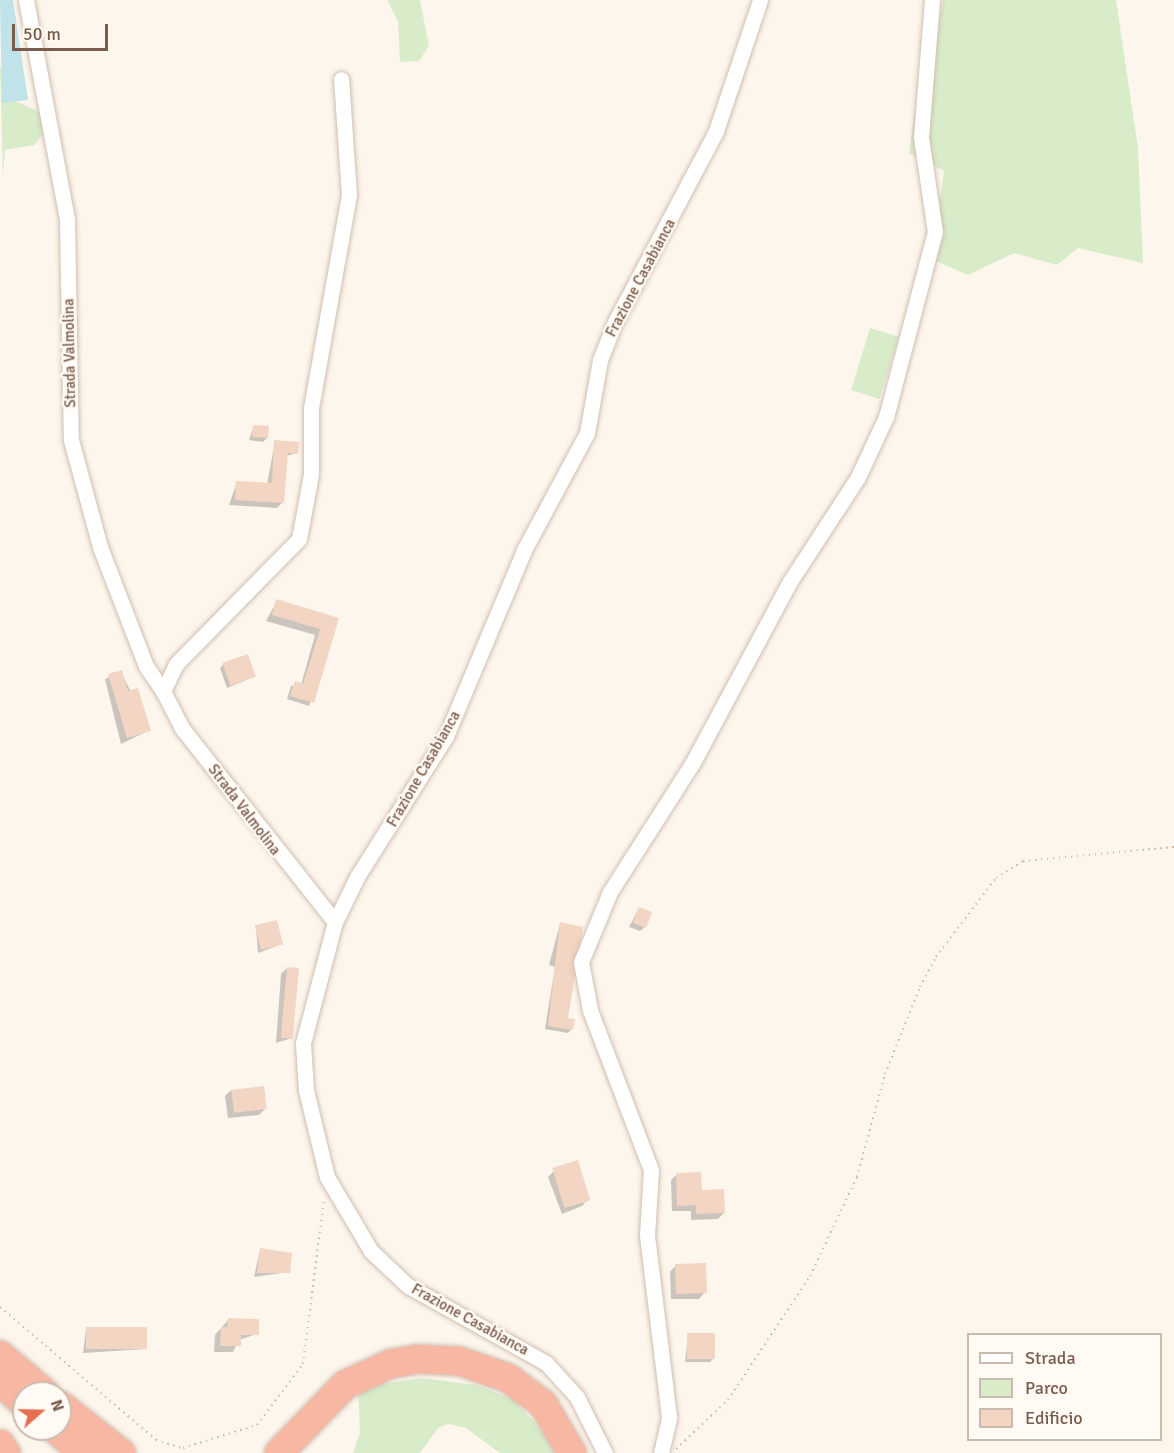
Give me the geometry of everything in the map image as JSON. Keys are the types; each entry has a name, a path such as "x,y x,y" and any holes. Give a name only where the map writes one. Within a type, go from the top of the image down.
{"highway":[{"path":"0,1355 31,1381"},
{"path":"279,1453 345,1385 390,1364 417,1359 459,1361 508,1378 543,1404 572,1453"},
{"path":"0,1382 12,1392"},
{"path":"72,1414 121,1453"},
{"path":"70,1441 84,1453"},
{"path":"0,1444 6,1453"}],"street":[{"name":"Strada Valmolina","path":"26,0 67,220 71,440 100,548 146,666 188,736 335,922"},
{"name":"Frazione Casabianca","path":"605,1453 577,1397 546,1363 408,1286 371,1251 327,1178 306,1090 303,1043 312,991 335,922 357,877 446,736 524,550 587,433 600,360 615,322 716,131 760,0"},
{"path":"661,1453 669,1417 647,1235 651,1170 590,1010 581,962 610,892 686,773 789,584 858,477 886,417 935,232 921,137 932,0"},
{"path":"163,691 176,664 203,644 299,539 311,474 311,408 349,195 340,79"}],"path":[{"path":"672,1453 728,1400 810,1276 857,1177 885,1074 920,987 936,957 996,878 1023,861 1174,848"},
{"path":"0,1307 156,1440 183,1448 257,1425 303,1364 327,1178"}],"green space":[{"path":"387,0 420,0 429,46 419,61 400,62 398,21"},
{"path":"943,0 1116,0 1138,148 1143,263 1078,248 1057,265 1014,253 968,275 931,259 944,171 909,153 922,63 936,39"},
{"path":"0,66 15,101 40,112 46,131 34,145 5,150 3,177"},
{"path":"870,328 899,337 880,399 851,390"},
{"path":"421,1378 476,1385 513,1399 552,1442 554,1453 500,1453 466,1428 448,1424 438,1428 420,1453 353,1453 360,1433 358,1388"}],"water":[{"path":"0,0 13,0 28,100 2,103"}],"building":[{"path":"253,425 269,426 268,438 252,437"},
{"path":"274,440 299,442 298,454 288,453 284,503 235,500 236,481 272,483"},
{"path":"276,599 339,618 314,703 290,696 295,681 303,684 320,629 272,615"},
{"path":"248,654 256,677 230,685 222,663"},
{"path":"122,670 128,691 138,688 151,731 127,738 108,674"},
{"path":"639,907 652,912 646,928 633,923"},
{"path":"277,920 283,944 261,950 255,926"},
{"path":"560,922 583,927 568,1018 575,1019 573,1030 548,1026"},
{"path":"287,967 299,968 293,1039 281,1038"},
{"path":"264,1086 267,1109 234,1113 231,1090"},
{"path":"578,1160 590,1200 564,1208 552,1168"},
{"path":"701,1172 702,1190 724,1189 725,1213 696,1214 696,1205 677,1206 676,1173"},
{"path":"260,1248 292,1253 290,1273 257,1273"},
{"path":"706,1263 707,1293 676,1294 675,1264"},
{"path":"228,1318 259,1319 259,1335 241,1335 241,1346 220,1346 221,1327 227,1327"},
{"path":"86,1327 147,1327 147,1349 86,1349"},
{"path":"687,1333 715,1333 715,1359 687,1359"}]}
